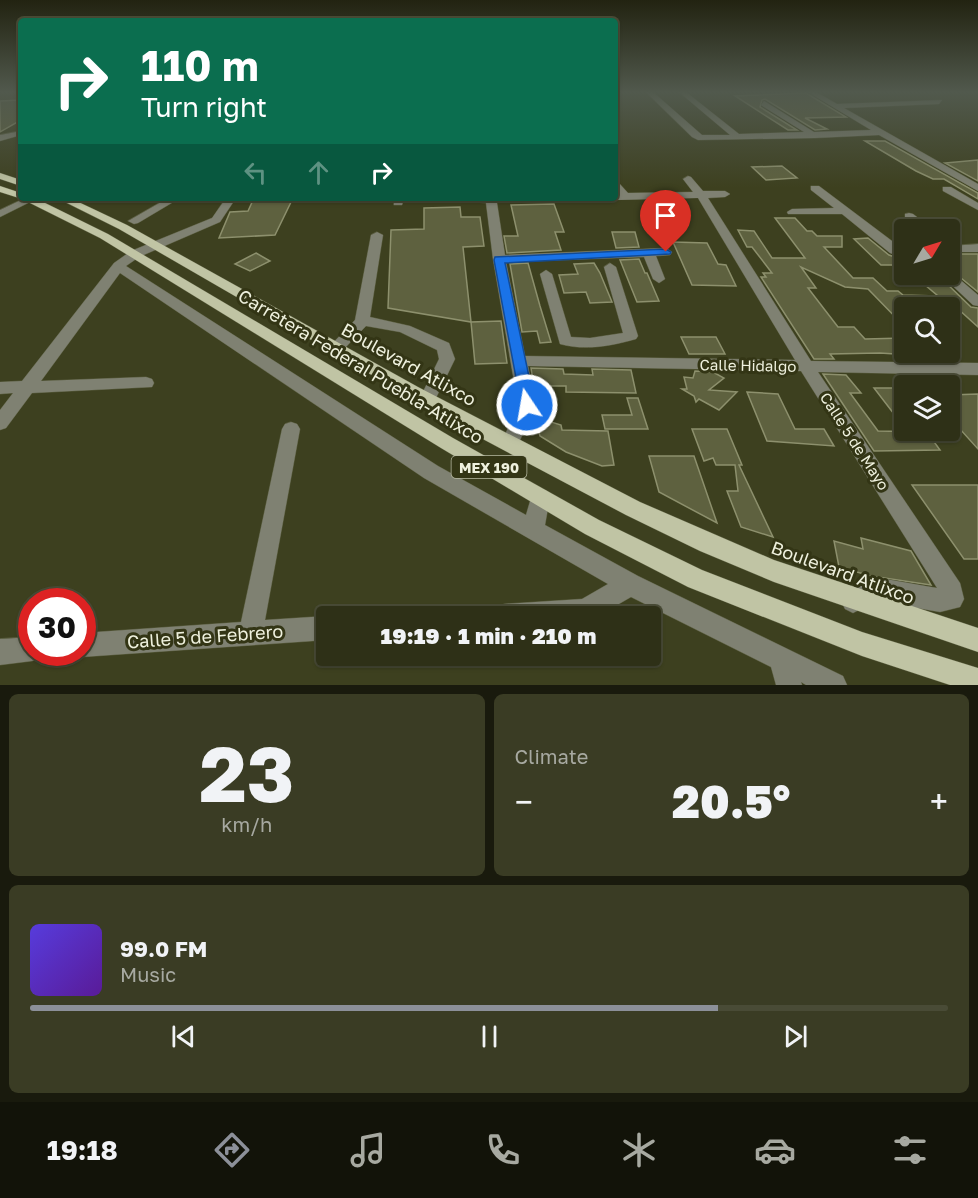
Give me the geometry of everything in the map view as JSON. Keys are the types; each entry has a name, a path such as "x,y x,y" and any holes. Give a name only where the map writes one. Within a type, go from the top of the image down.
{"main road":[{"name":"MEX 190","path":"0,176 18,189"},
{"name":"Carretera Federal Puebla-Atlixco","path":"0,189 18,193"},
{"name":"Carretera Federal Puebla-Atlixco","path":"38,201 135,254 592,527 696,579 862,644 978,681"},
{"name":"Boulevard Atlixco","path":"70,201 128,224 154,245 605,495 710,545 853,601 978,640"},
{"path":"346,381 367,364"}],"street":[{"path":"682,124 694,135 709,139 883,132"},
{"path":"722,124 739,138"},
{"path":"796,124 815,136"},
{"path":"869,124 978,188"},
{"path":"0,138 18,134"},
{"name":"Calle 5 de Mayo","path":"688,179 701,195 806,366 952,591 952,598 940,600 874,589 853,601"},
{"path":"618,188 626,198"},
{"path":"815,188 894,250"},
{"path":"947,189 978,207"},
{"path":"618,198 725,194"},
{"path":"0,214 18,200"},
{"path":"128,224 150,201"},
{"path":"128,224 170,201"},
{"path":"0,423 118,266 154,245 216,220 229,201"},
{"path":"490,201 527,405 510,444"},
{"path":"792,212 846,211"},
{"path":"909,216 913,219"},
{"path":"337,347 362,321 377,235"},
{"path":"960,247 978,248"},
{"path":"499,260 666,252"},
{"path":"649,253 659,279"},
{"path":"118,266 431,472 786,673 834,685"},
{"path":"610,267 625,337 633,362"},
{"path":"546,274 565,341 574,344 625,337"},
{"path":"959,285 978,302"},
{"path":"362,321 382,322 406,328 444,347 447,359 428,398"},
{"name":"Calle Hidalgo","path":"518,361 978,369"},
{"path":"0,388 146,383"},
{"path":"251,632 291,429"},
{"path":"534,529 540,497"},
{"path":"595,606 630,584"},
{"name":"Calle 5 de Febrero","path":"96,644 316,628"},
{"path":"0,652 18,650"}],"building":[{"path":"0,124 14,124 0,132"},
{"path":"779,124 787,124 797,130 788,130"},
{"path":"805,124 817,124 827,129 815,130"},
{"path":"865,141 885,141 978,193 978,199 944,179 933,179 916,171"},
{"path":"978,160 978,181 945,163"},
{"path":"782,166 797,178 766,180 752,167"},
{"path":"253,201 292,201 275,235 219,238 230,212 248,211"},
{"path":"554,204 564,232 555,232 561,250 507,253 504,236 518,236 511,205"},
{"path":"460,207 461,217 480,217 484,246 463,247 471,322 388,308 391,230 424,229 424,208"},
{"path":"775,218 795,218 807,231 812,231 817,236 842,236 842,247 824,247 853,278 873,278 887,291 898,291 903,295 938,296 925,285 948,285 971,307 978,308 978,327 960,311 960,297 894,297 894,316 868,289 845,287 801,267 816,288 808,288 838,327 854,327 865,339 894,338 894,354 830,354 834,359 814,359 761,277 766,277 763,273 772,273 752,247 747,247 738,230 754,231 772,258 805,258"},
{"path":"612,232 635,232 639,247 616,248"},
{"path":"868,238 894,257 894,267 881,265 854,239"},
{"path":"673,242 707,243 718,264 726,265 736,286 692,285"},
{"path":"256,253 270,261 250,271 235,264"},
{"path":"960,254 978,254 978,292 960,277"},
{"path":"639,259 659,301 637,302 620,260"},
{"path":"528,263 551,342 540,343 537,331 522,332 510,264"},
{"path":"594,263 612,302 590,303 586,292 564,293 559,275 578,274 574,264"},
{"path":"501,321 507,363 475,364 471,322"},
{"path":"681,337 716,337 725,354 689,354"},
{"path":"531,368 563,369 564,374 593,375 592,369 631,370 636,393 566,392 566,386 534,386"},
{"path":"695,371 713,372 724,378 709,390 737,392 719,410 699,399 696,402 694,396 682,389 687,389 684,377 693,378"},
{"path":"823,374 846,375 861,393 850,393 878,431 894,431 894,441 934,441 940,450 874,451"},
{"path":"874,388 894,388 894,414"},
{"path":"747,392 778,394 795,429 824,429 834,446 767,441"},
{"path":"978,394 978,449 960,429 960,395"},
{"path":"627,398 638,398 648,429 605,429 602,415 632,415"},
{"path":"535,417 561,425 562,430 608,431 614,465 602,466 566,452 540,436"},
{"path":"692,429 727,429 742,465 739,465 773,537 741,527 727,491 738,491 735,465 716,465 713,458 704,461"},
{"path":"649,456 694,456 717,523 659,492"},
{"path":"912,485 978,485 978,559 964,559"},
{"path":"861,538 911,551 931,585 871,576 839,567 834,541 863,549"}],"route":[{"path":"527,405 499,260 666,252"}]}
